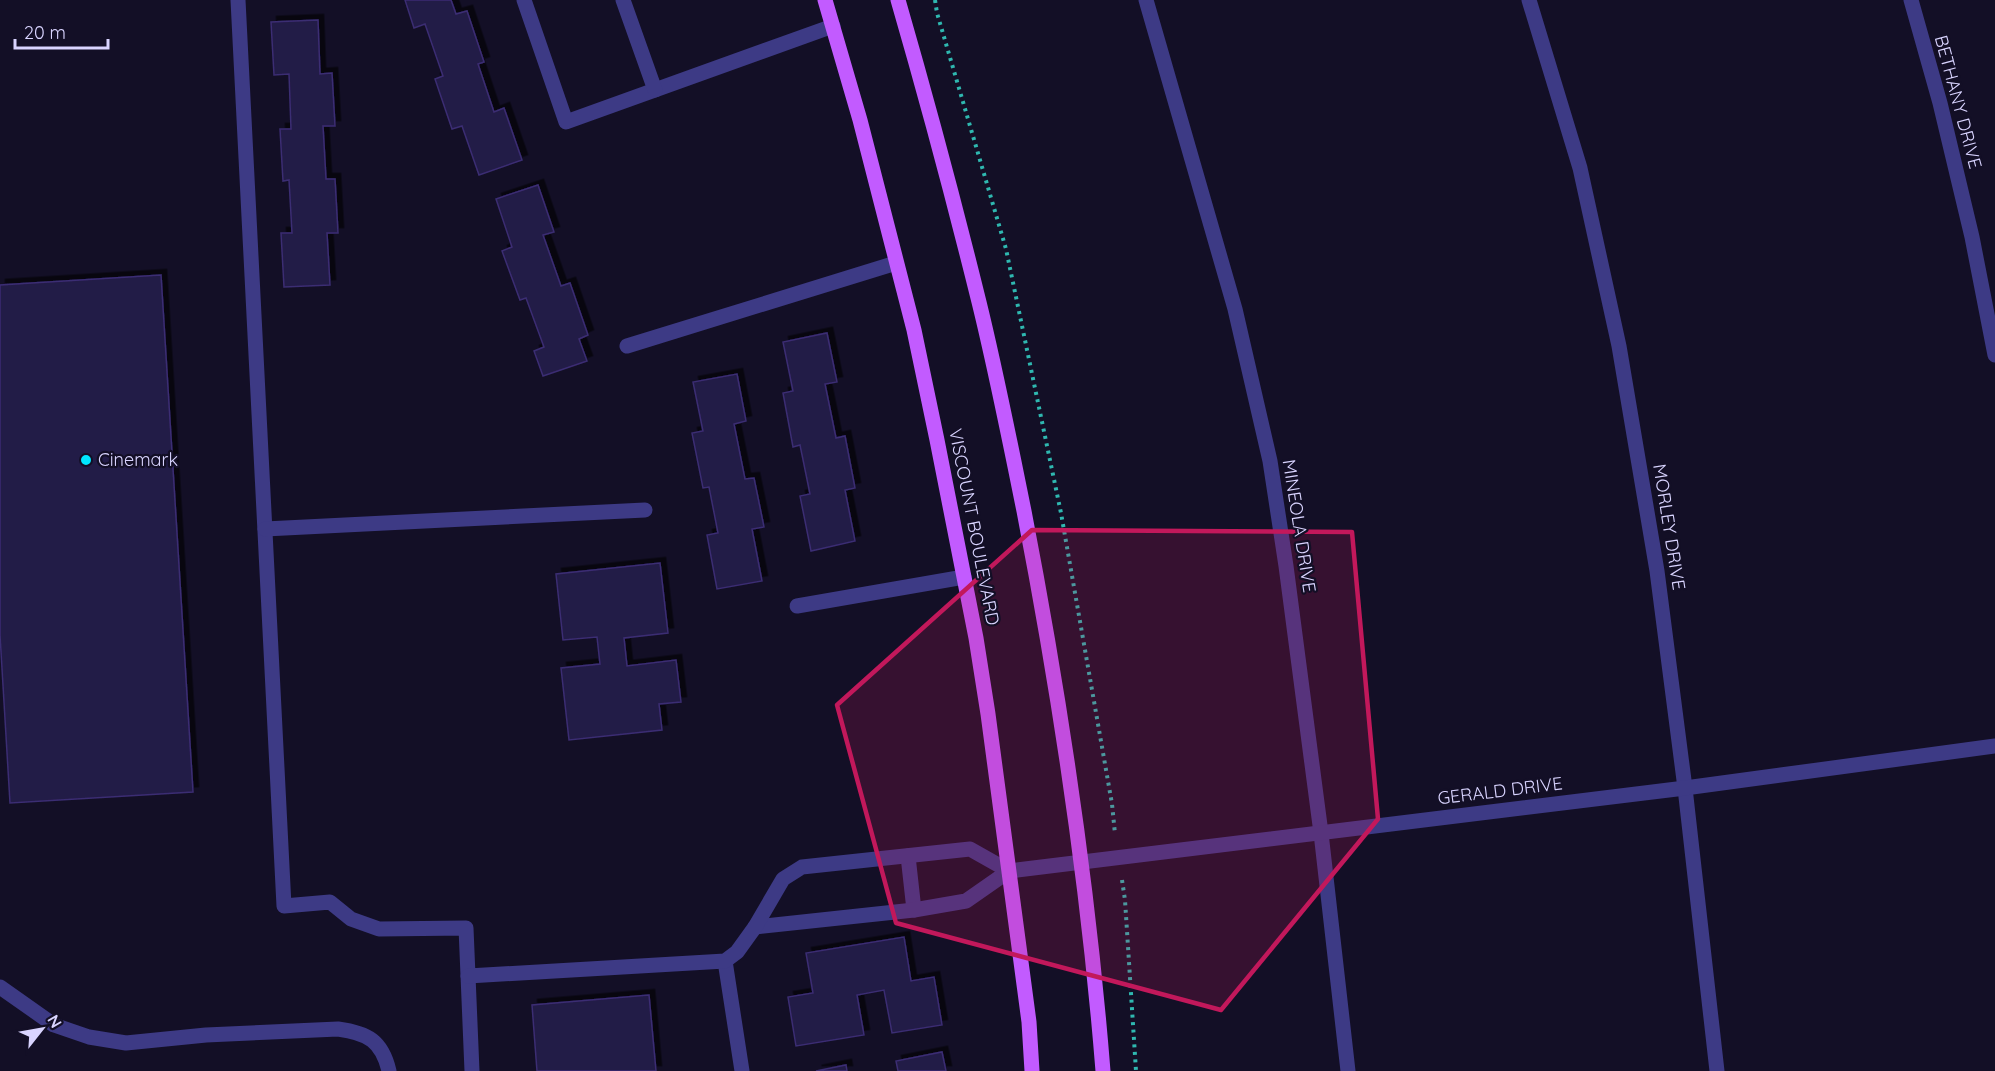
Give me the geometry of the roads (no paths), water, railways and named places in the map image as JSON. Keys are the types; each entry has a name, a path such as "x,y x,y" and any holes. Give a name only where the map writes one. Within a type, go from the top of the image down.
{"main road":[{"name":"VISCOUNT BOULEVARD","path":"825,0 860,120 897,262 921,363 964,577 988,714 1029,1022 1032,1071"},
{"path":"898,0 937,135 980,304 1043,609 1074,800 1095,980 1102,1071"}],"street":[{"path":"238,0 284,906 330,902 351,919 379,929 466,928 472,1071"},
{"path":"524,0 566,122 833,27"},
{"path":"623,0 655,90"},
{"name":"MINEOLA DRIVE","path":"1146,0 1235,309 1270,461 1287,566 1348,1071"},
{"name":"MORLEY DRIVE","path":"1529,0 1580,168 1619,346 1657,571 1718,1071"},
{"name":"BETHANY DRIVE","path":"1911,0 1946,125 1972,237 1995,355"},
{"path":"627,346 897,262"},
{"path":"265,529 645,510"},
{"path":"797,606 964,577"},
{"name":"GERALD DRIVE","path":"1009,871 1082,864 1685,788 1995,746"},
{"path":"468,976 725,961 737,952 755,927 783,879 802,867 970,849 1009,871 966,902 914,910 755,927"},
{"path":"908,856 914,910"},
{"path":"725,961 742,1071"},
{"path":"0,987 54,1025 89,1037 126,1043 206,1035 327,1030 358,1032 372,1040 385,1053 389,1071"}],"place":[{"name":"Cinemark","path":"86,460"}]}
